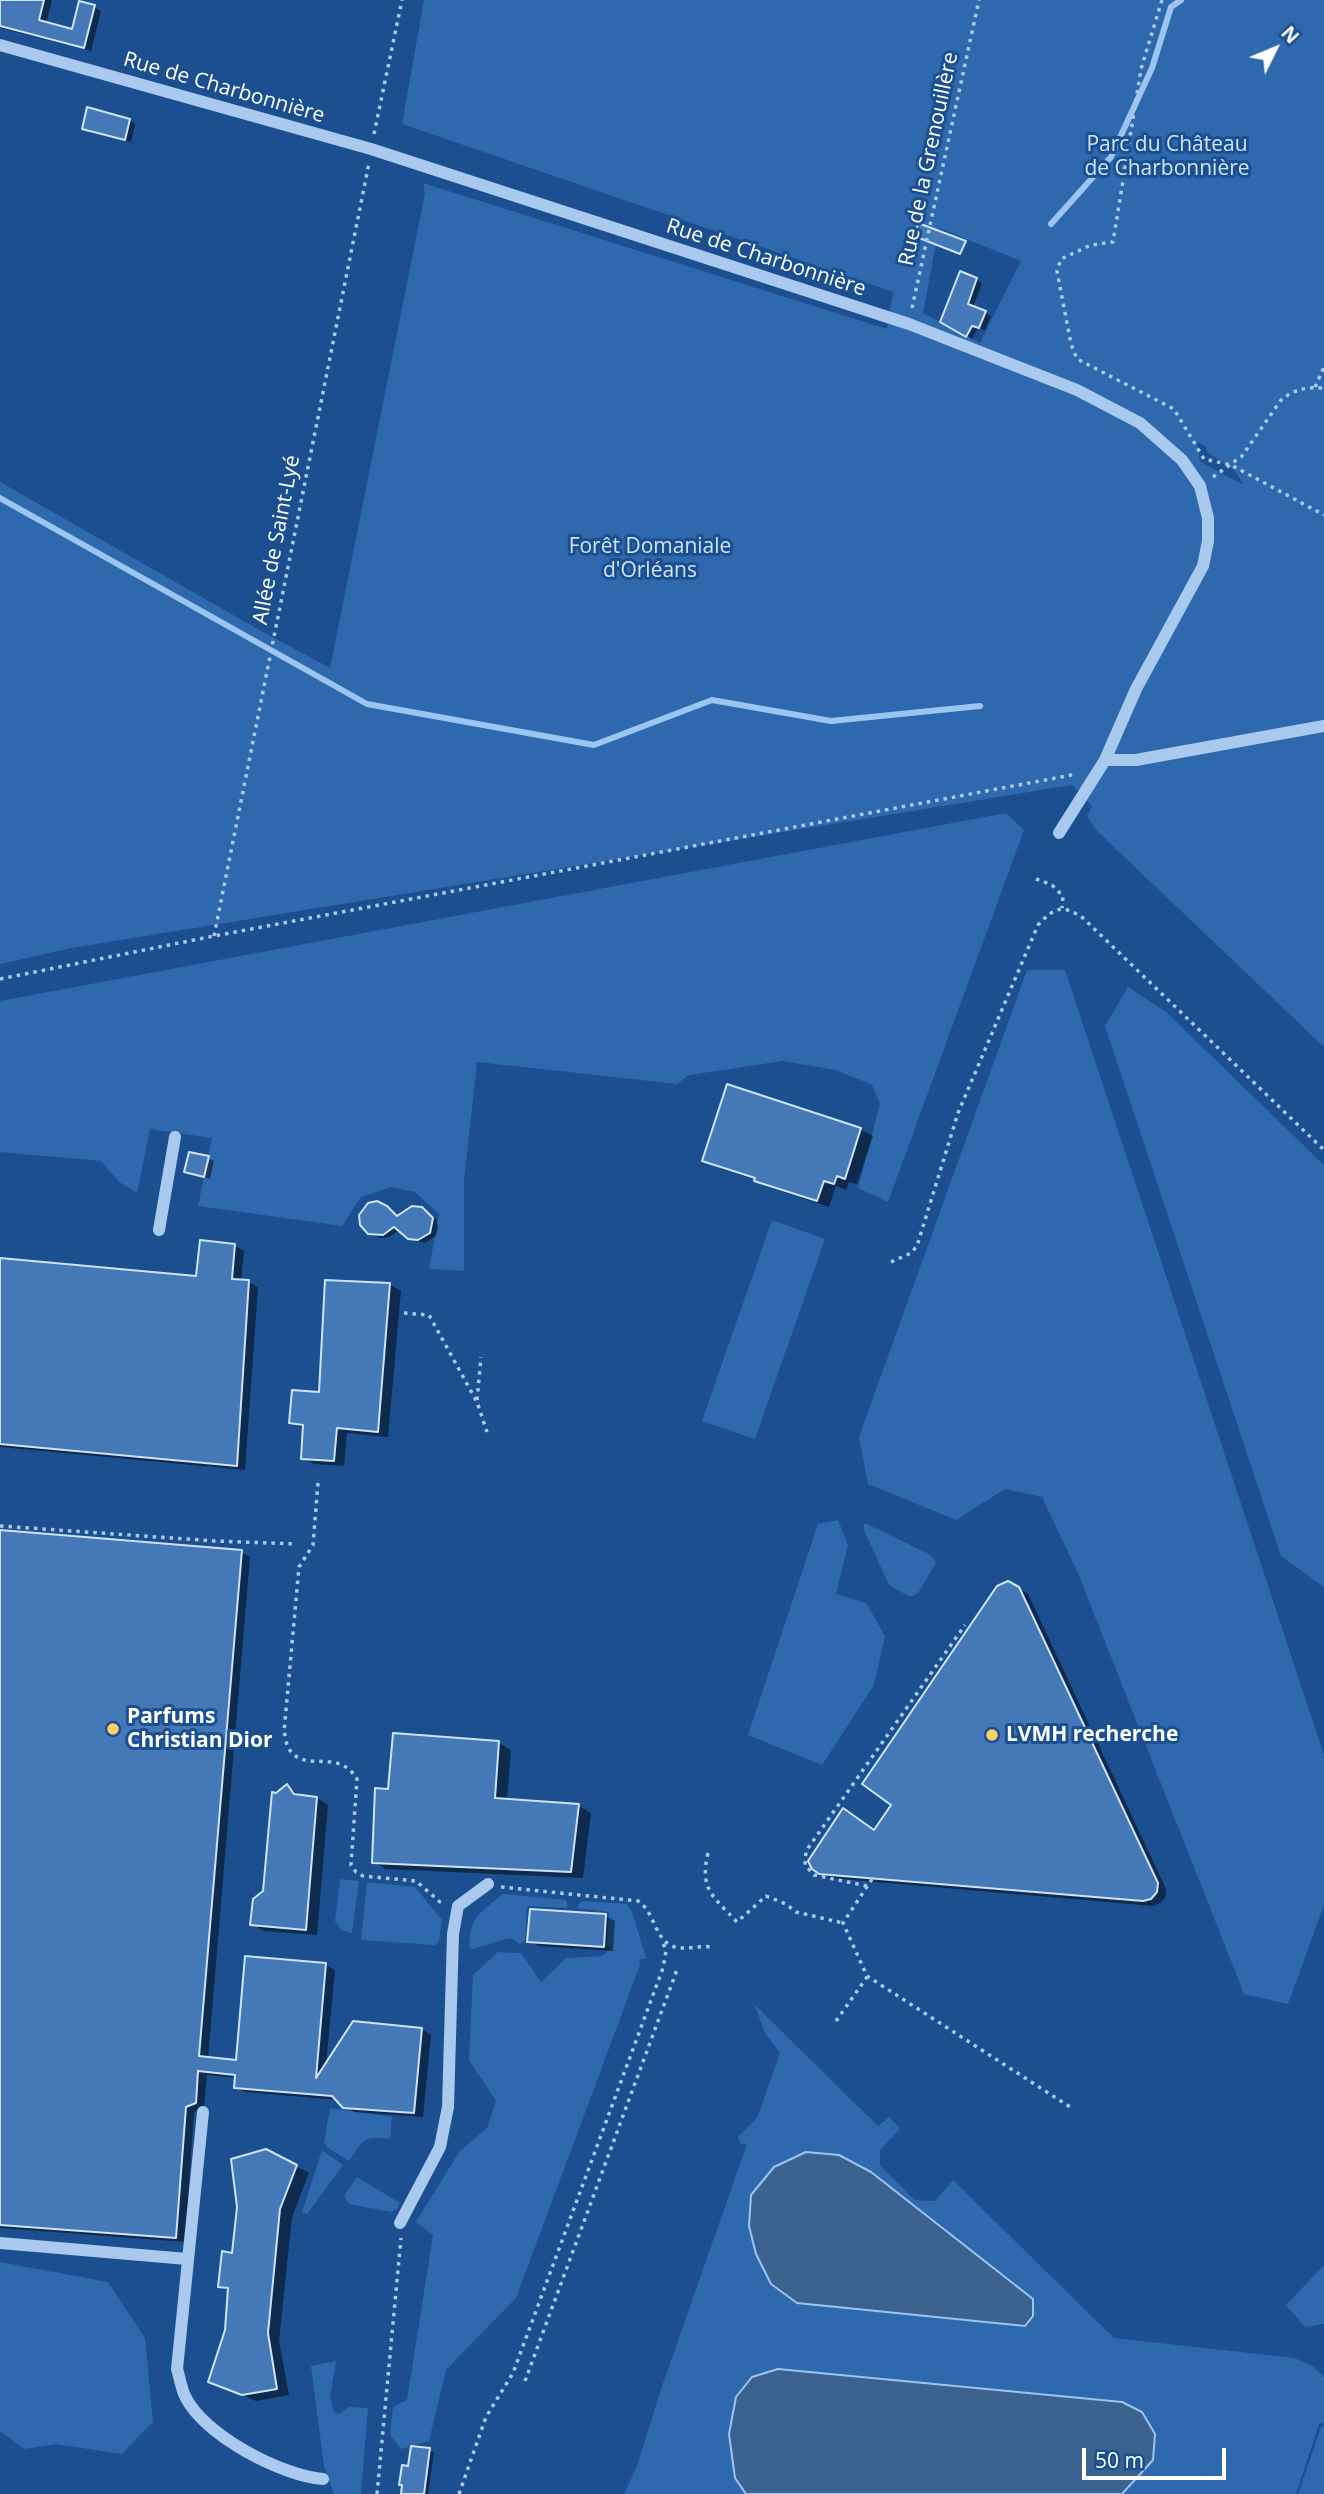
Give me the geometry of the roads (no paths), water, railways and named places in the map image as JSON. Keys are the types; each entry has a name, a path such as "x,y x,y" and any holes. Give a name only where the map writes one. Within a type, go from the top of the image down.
{"street":[{"name":"Rue de Charbonnière","path":"0,45 371,149 909,324 1077,390 1140,423 1182,460 1200,486 1208,518 1208,541 1203,566 1136,689 1102,766 1059,833"},
{"path":"1102,766 1324,726"},
{"path":"159,1230 174,1137"},
{"path":"402,2228 440,2147 448,2107 453,1934 458,1906 493,1885"},
{"path":"203,2112 177,2369 186,2397 215,2430 236,2447 308,2478 323,2479"},
{"path":"0,2243 187,2259"}],"waterway":[{"path":"1051,224 1111,157 1152,68 1171,7 1181,0"},
{"path":"0,498 367,704 594,745 712,700 831,721 980,706"}],"place":[{"name":"Parfums Christian Dior","path":"113,1729"},
{"name":"LVMH recherche","path":"992,1735"}],"park label":[{"name":"Parc du Château de Charbonnière","path":"1167,157"},
{"name":"Forêt Domaniale d'Orléans","path":"650,559"}]}
